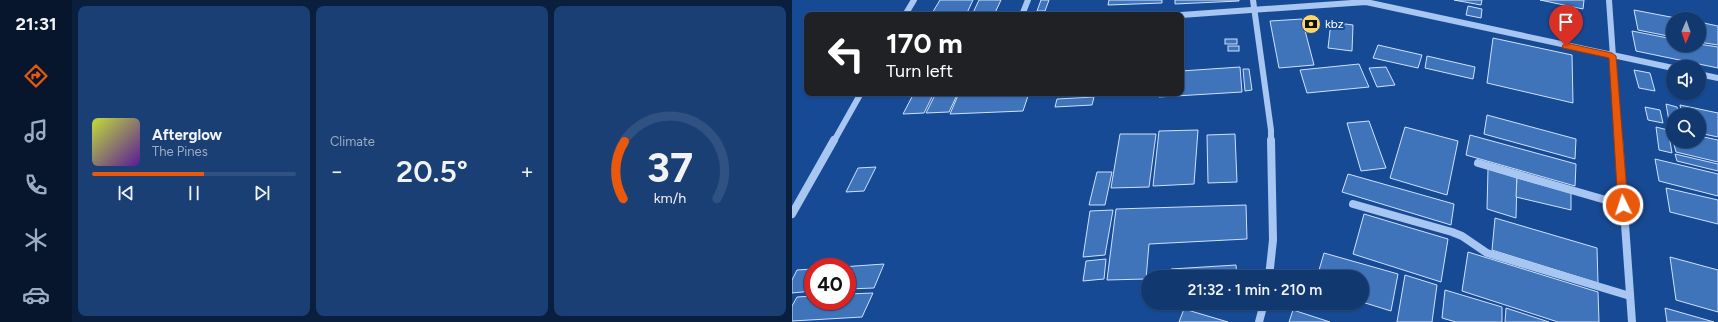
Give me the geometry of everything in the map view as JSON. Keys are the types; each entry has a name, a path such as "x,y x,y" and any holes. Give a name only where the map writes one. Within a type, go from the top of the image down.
{"street":[{"path":"908,12 914,0"},
{"path":"1023,12 1028,0"},
{"path":"1253,0 1270,130 1273,240 1270,270"},
{"path":"1609,0 1632,322"},
{"path":"1184,15 1366,2 1666,67"},
{"path":"1706,75 1718,78"},
{"path":"792,214 859,96"},
{"path":"1478,163 1623,205"},
{"path":"1352,204 1452,232 1462,236 1495,256 1630,296"},
{"path":"1259,322 1262,310"}],"building":[{"path":"940,0 973,0 967,12 933,12"},
{"path":"979,0 1001,0 995,12 973,12"},
{"path":"1041,0 1049,0 1045,11 1037,11"},
{"path":"1109,0 1162,0 1162,3 1108,5"},
{"path":"1175,0 1239,0 1239,1 1175,4"},
{"path":"1454,0 1482,0 1481,5"},
{"path":"1540,0 1584,0 1583,9"},
{"path":"1468,6 1482,9 1481,18 1466,15"},
{"path":"1634,10 1666,16 1666,36 1638,30"},
{"path":"1302,19 1314,65 1279,68 1270,21"},
{"path":"1331,22 1353,25 1352,51 1328,48"},
{"path":"1706,23 1718,26 1718,45 1706,43"},
{"path":"1632,31 1666,38 1666,52 1706,52 1706,45 1718,47 1718,68 1706,66 1706,60 1679,60 1636,51"},
{"path":"1493,38 1572,55 1573,103 1487,83"},
{"path":"1225,39 1237,39 1237,44 1225,44"},
{"path":"1378,45 1422,55 1418,68 1373,58"},
{"path":"1228,46 1239,46 1239,51 1228,51"},
{"path":"1427,56 1475,67 1473,79 1425,68"},
{"path":"1359,64 1369,87 1307,93 1300,70"},
{"path":"1240,67 1242,92 1184,95 1184,71"},
{"path":"1386,67 1395,85 1377,87 1369,68"},
{"path":"1243,69 1249,69 1252,90 1245,91"},
{"path":"1634,70 1650,73 1655,91 1639,88"},
{"path":"912,96 932,96 924,113 903,114"},
{"path":"934,96 957,96 949,112 926,113"},
{"path":"958,96 1028,96 1023,111 950,114"},
{"path":"1094,97 1092,105 1055,107 1057,99"},
{"path":"1666,104 1677,108 1667,108"},
{"path":"1680,105 1694,108 1681,108"},
{"path":"1645,107 1660,110 1663,123 1648,120"},
{"path":"1706,110 1718,113 1718,137 1706,134"},
{"path":"1487,115 1576,139 1575,159 1484,134"},
{"path":"1369,121 1386,168 1361,171 1347,123"},
{"path":"1405,127 1458,141 1447,195 1390,178"},
{"path":"1656,127 1666,130 1666,148 1671,148 1672,153 1659,150"},
{"path":"1198,130 1194,184 1153,186 1159,131"},
{"path":"1120,134 1156,134 1149,187 1111,188"},
{"path":"1235,134 1237,182 1208,183 1207,135"},
{"path":"1470,135 1576,164 1575,186 1466,155"},
{"path":"1706,137 1718,140 1718,162 1676,152 1675,148 1706,148"},
{"path":"1675,154 1718,164 1718,171 1677,161"},
{"path":"1655,159 1718,174 1718,196 1659,181"},
{"path":"876,167 864,191 846,192 858,168"},
{"path":"1488,169 1517,178 1516,218 1487,209"},
{"path":"1097,172 1112,172 1105,205 1089,205"},
{"path":"1348,174 1454,204 1451,225 1342,192"},
{"path":"1517,178 1571,193 1571,210 1516,197"},
{"path":"1666,188 1718,200 1718,224 1670,212"},
{"path":"1246,205 1247,239 1149,244 1147,270 1141,270 1141,279 1107,280 1116,209"},
{"path":"1113,210 1105,255 1083,257 1090,211"},
{"path":"1364,214 1448,239 1441,282 1353,254"},
{"path":"1495,218 1597,248 1598,283 1492,250"},
{"path":"1468,252 1598,292 1599,322 1558,322 1462,291"},
{"path":"1324,253 1398,274 1391,311 1369,304 1369,270 1319,270"},
{"path":"1670,257 1718,270 1718,312 1676,300"},
{"path":"1106,259 1104,279 1083,281 1086,261"},
{"path":"884,264 874,288 856,289 856,266"},
{"path":"1236,265 1236,270 1171,270"},
{"path":"797,270 804,270 804,292 792,293 792,280"},
{"path":"1405,275 1437,285 1432,322 1397,322"},
{"path":"1445,290 1502,307 1502,322 1456,322 1442,318"},
{"path":"873,293 862,317 792,321 792,306 797,297 804,297 804,310 856,310 856,294"},
{"path":"1506,308 1549,322 1505,322"},
{"path":"1665,308 1714,322 1667,322"},
{"path":"1184,310 1187,310 1228,322 1179,322"},
{"path":"1293,310 1330,322 1289,322"}],"place":[{"name":"kbz","path":"1311,24"}],"route":[{"path":"1566,46 1612,56 1623,205"}]}
